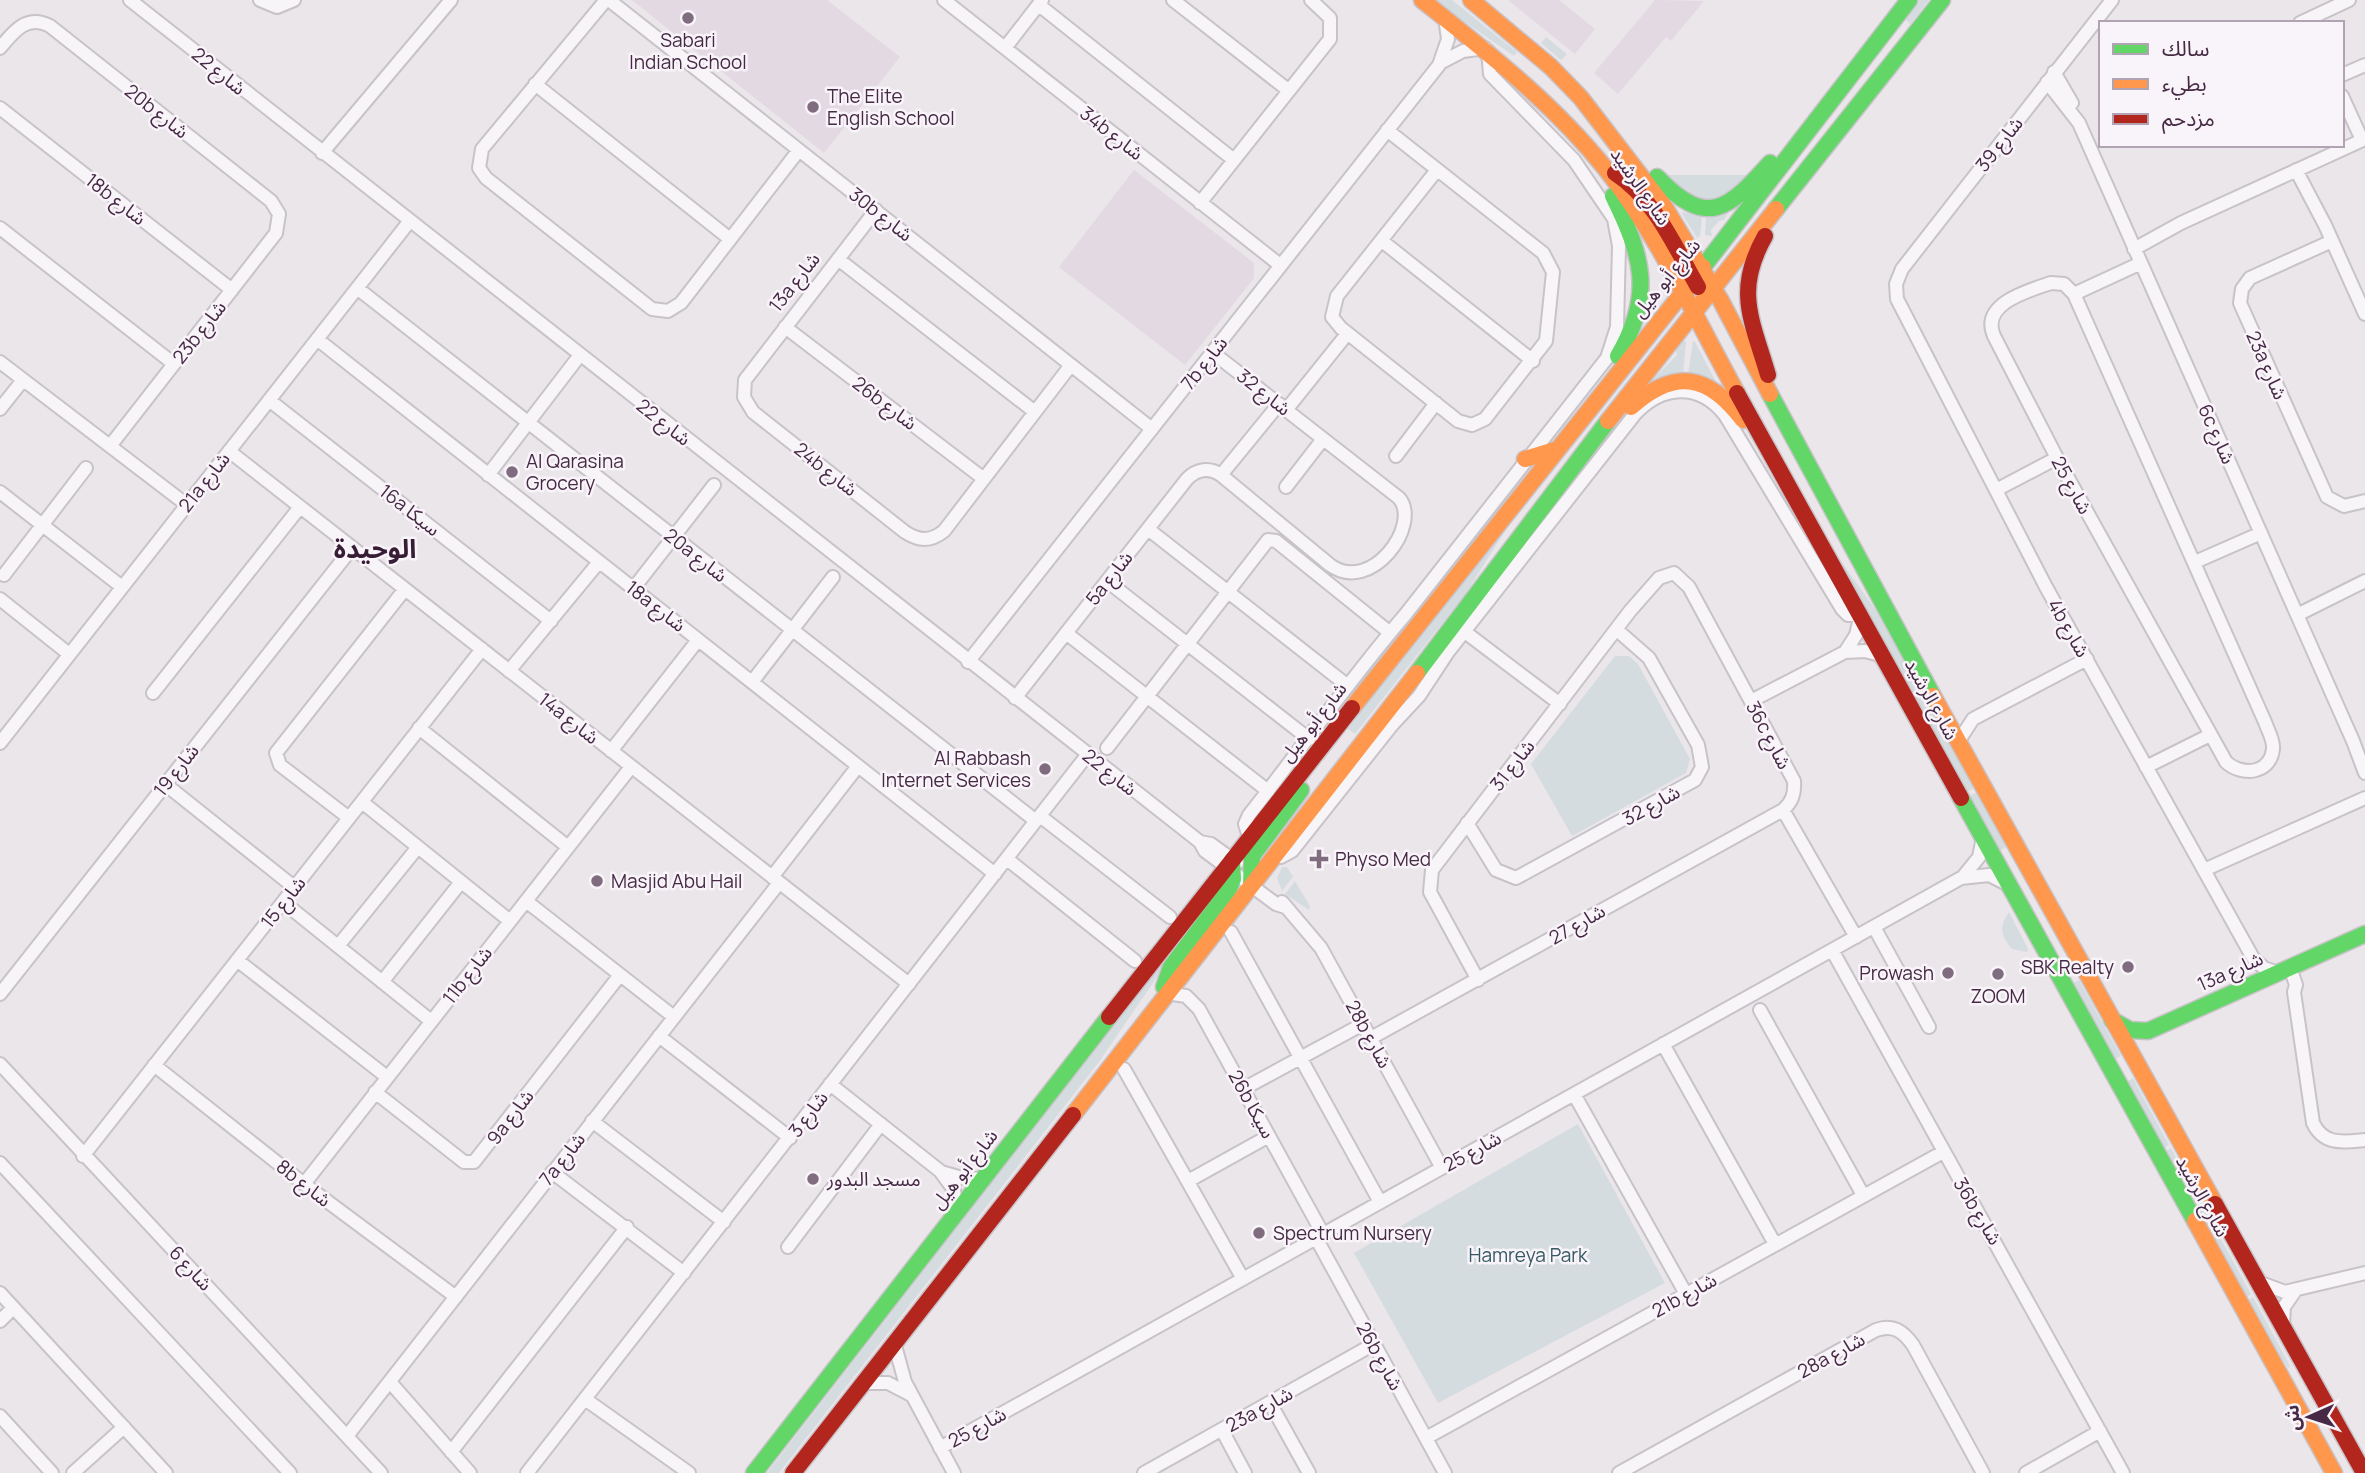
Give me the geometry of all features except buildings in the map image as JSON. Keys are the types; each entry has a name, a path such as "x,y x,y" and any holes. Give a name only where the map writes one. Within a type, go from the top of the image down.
{"main road":[{"name":"شارع الرشيد","path":"1422,0 1487,50 1564,121 1606,169"},
{"name":"شارع الرشيد","path":"1471,0 1485,6 1550,67 1627,154 1664,206 1698,290 1766,442 2334,1473"},
{"name":"شارع أبو هيل","path":"1698,290 1823,113 1909,0"},
{"name":"شارع أبو هيل","path":"754,1473 1231,866 1249,837 1555,450 1601,393 1798,183 1942,0"},
{"path":"1603,427 1603,414 1615,391 1698,290 1854,88 1869,53"},
{"path":"1627,154 1647,166 1680,202 1704,210 1720,208 1739,196 1802,126 1823,113"},
{"path":"1606,169 1621,176 1634,187 1698,290 1748,380 1766,391"},
{"path":"1601,393 1606,374 1635,327 1643,295 1642,262 1637,245 1609,189 1606,169"},
{"path":"1766,391 1766,368 1748,317 1748,278 1758,249 1794,197 1798,183"},
{"path":"793,1473 1254,875 1273,856 1509,562 1603,427 1620,419 1654,387 1685,380 1700,383 1724,395 1754,435 1766,442"},
{"name":"شارع الرشيد","path":"1766,391 2364,1473"},
{"path":"1525,459 1555,450"},
{"path":"1254,875 1256,849 1301,790 1305,782 1306,766"},
{"path":"1164,995 1171,967 1228,891 1231,866"},
{"name":"13a شارع","path":"2112,1020 2130,1030 2148,1031 2365,934"},
{"path":"2260,1342 2274,1354 2295,1381 2346,1473"},
{"path":"2311,1432 2320,1473"}],"street":[{"name":"شارع 22","path":"130,0 968,662 1200,842 1211,844 1231,866 1254,875"},
{"path":"260,0 277,7 294,0"},
{"path":"322,153 452,0"},
{"path":"608,0 482,149 479,161 486,178 652,309 663,312 677,306 799,150"},
{"name":"30b شارع","path":"608,0 1152,429"},
{"name":"34b شارع","path":"944,0 1280,265"},
{"path":"1173,0 1288,90"},
{"path":"1200,203 1330,39 1332,25 1326,11 1311,0"},
{"name":"شارع 39","path":"1896,292 1902,269 2112,0"},
{"path":"2304,21 2349,0"},
{"path":"1005,48 1041,2 1234,160"},
{"name":"7b شارع","path":"968,662 1439,65 1448,39 1445,18"},
{"name":"20b شارع","path":"0,48 15,30 26,23 38,22 50,26 271,201 279,214"},
{"path":"1249,837 1246,820 1389,632 1612,349 1617,327 1619,236 1609,210 1585,174 1546,128 1490,74 1487,50"},
{"name":"7b شارع","path":"1439,65 1464,51 1487,50"},
{"path":"2344,74 2365,65"},
{"name":"6c شارع","path":"2051,77 2079,123 2355,745 2365,774"},
{"path":"535,84 730,239"},
{"path":"2133,245 2363,140 2344,100"},
{"name":"18b شارع","path":"0,108 232,290"},
{"path":"1387,130 1539,250 1550,261 1553,272 1550,326 1546,341 1533,361 1479,423 1465,424 1436,403 1348,334 1336,323 1331,310 1337,296 1437,170"},
{"path":"2300,169 2365,314"},
{"name":"13a شارع","path":"745,380 876,210"},
{"name":"23b شارع","path":"110,446 276,233 279,214"},
{"name":"21a شارع","path":"0,743 409,222"},
{"path":"0,228 174,364"},
{"path":"1382,241 1533,361"},
{"name":"23a شارع","path":"2332,241 2250,278 2242,289 2240,303 2327,497 2344,506 2365,501"},
{"path":"838,259 1035,412"},
{"path":"2074,294 2141,263"},
{"name":"شارع 25","path":"2051,283 2064,284 2074,294 2272,740 2270,758 2258,770 2240,772 2226,762 2057,458 1994,336 1990,322 1992,314 2003,304 2051,283"},
{"name":"20a شارع","path":"357,288 1038,819 1170,916"},
{"name":"4b شارع","path":"1896,292 1902,314 1996,490 2253,958 2264,968 2284,970"},
{"name":"26b شارع","path":"785,327 984,479"},
{"path":"1216,473 1282,407 1348,334"},
{"name":"18a شارع","path":"317,339 995,874"},
{"name":"شارع 32","path":"1212,352 1399,498 1408,515 1405,527 1377,565 1353,574 1330,565 1216,473"},
{"path":"488,475 580,355"},
{"path":"0,362 187,505"},
{"path":"984,479 1071,365"},
{"path":"0,409 23,380"},
{"name":"24b شارع","path":"745,380 744,397 753,412 905,532 922,540 931,540 944,531 984,479"},
{"path":"1273,856 1281,857 1292,851 1392,725 1419,696 1465,632 1509,562 1643,406 1660,394 1691,391 1711,400 1725,415 1842,609 1848,615 1861,614 1856,635 1845,652"},
{"name":"16a سيكا","path":"269,400 551,621"},
{"path":"1395,456 1436,403"},
{"path":"1286,487 1323,439"},
{"name":"14a شارع","path":"229,451 909,985"},
{"path":"1996,490 2057,458"},
{"path":"4,575 86,468"},
{"name":"5a شارع","path":"1015,698 1192,474 1216,473"},
{"path":"633,589 714,485"},
{"path":"0,492 122,587"},
{"path":"153,693 300,507"},
{"path":"1148,529 1348,686"},
{"path":"2195,562 2261,533"},
{"path":"1107,748 1266,542 1274,540 1389,632"},
{"name":"شارع 19","path":"0,994 352,548"},
{"path":"509,671 599,562"},
{"name":"شارع 31","path":"1478,980 1433,899 1429,885 1436,863 1652,585 1663,575 1674,573"},
{"name":"36c شارع","path":"1674,573 1689,587 1794,781 1793,797 1783,810"},
{"path":"752,682 833,577"},
{"path":"1107,581 1309,739"},
{"path":"2296,611 2365,581"},
{"path":"349,818 280,765 276,753 405,589"},
{"path":"0,599 69,654"},
{"name":"شارع 32","path":"1467,823 1496,870 1516,878 1696,780 1702,767 1698,745 1649,658 1617,631"},
{"path":"1465,632 1560,704"},
{"path":"1066,633 1268,791"},
{"path":"611,751 698,640"},
{"name":"شارع 15","path":"83,1156 482,649"},
{"path":"1751,701 1845,652 1884,656"},
{"path":"1958,742 1973,719 2087,659"},
{"path":"1944,715 1973,719"},
{"path":"419,729 568,846"},
{"path":"2146,766 2210,735"},
{"name":"6c شارع","path":"2355,745 2365,762"},
{"name":"شارع 3","path":"527,1473 1088,754"},
{"name":"7a شارع","path":"347,1436 674,1017 858,766"},
{"name":"11b شارع","path":"303,1184 631,767"},
{"path":"165,784 294,887"},
{"path":"2204,870 2365,798"},
{"path":"362,802 510,921"},
{"path":"1783,810 1856,937"},
{"name":"شارع 27","path":"1371,1038 1783,810"},
{"path":"1961,878 1979,857 1983,835"},
{"path":"338,946 418,847"},
{"path":"1007,859 1135,961"},
{"name":"28b شارع","path":"1254,875 1315,939 1442,1168"},
{"name":"شارع 25","path":"940,1448 1961,878 1989,875 2009,884"},
{"path":"382,982 461,882"},
{"path":"526,901 674,1017"},
{"path":"283,902 431,1021"},
{"path":"1874,926 1929,1027"},
{"path":"1231,933 1380,1202"},
{"name":"36b شارع","path":"1832,950 2123,1473"},
{"path":"2249,986 2255,972 2253,958"},
{"path":"237,960 387,1077"},
{"path":"2284,970 2296,985 2294,992 2314,1123 2330,1141 2365,1140"},
{"name":"9a شارع","path":"375,1092 464,1162 474,1162 620,975"},
{"name":"26b سيكا","path":"1164,995 1177,993 1193,1002 1269,1136 1319,1236"},
{"path":"1760,1010 1863,1195"},
{"path":"1243,1089 1363,1024"},
{"path":"659,1036 790,1138"},
{"path":"1663,1044 1775,1244"},
{"name":"شارع 6","path":"0,1064 5,1079 83,1156 381,1473"},
{"name":"8b شارع","path":"154,1065 303,1184 456,1297"},
{"path":"1124,1069 1243,1279"},
{"path":"830,1084 940,1171 954,1190 957,1212"},
{"path":"1574,1094 1686,1294"},
{"path":"592,1121 723,1222"},
{"path":"788,1247 881,1124"},
{"path":"1188,1181 1269,1136"},
{"name":"21b شارع","path":"1426,1438 1943,1152"},
{"path":"0,1163 290,1473"},
{"path":"940,1171 962,1178 985,1179"},
{"path":"552,1172 684,1273"},
{"path":"451,1452 627,1227"},
{"name":"26b شارع","path":"1319,1236 1374,1345 1445,1473"},
{"path":"2258,1282 2276,1290 2295,1291 2329,1279 2365,1273"},
{"path":"2283,1326 2284,1307 2295,1291"},
{"path":"0,1293 166,1473"},
{"path":"0,1321 13,1308"},
{"name":"28a شارع","path":"1619,1473 1876,1331 1891,1328 1909,1340 1983,1473"},
{"path":"894,1342 911,1395 954,1473"},
{"name":"23a شارع","path":"1144,1473 1374,1345"},
{"path":"390,1382 470,1473"},
{"path":"862,1383 888,1382 911,1395"},
{"path":"585,1399 689,1473"},
{"path":"1270,1403 1309,1473"},
{"path":"0,1416 52,1473"},
{"path":"73,1473 124,1427"},
{"path":"0,1436 10,1428"},
{"path":"1222,1430 1245,1473"},
{"path":"2026,1473 2100,1431"}],"shaded area":[{"name":"The Elite English School","path":"632,0 827,0 900,57 824,153"},
{"path":"1508,0 1559,0 1595,29 1575,54"},
{"path":"1655,0 1704,1 1671,41 1666,37 1618,94 1594,73"},
{"path":"1134,170 1254,263 1254,278 1185,365 1059,267"}],"green space":[{"path":"1433,0 1452,0 1517,52 1514,56"},
{"path":"1917,0 1929,0 1910,24 1905,19"},
{"path":"1546,37 1567,54 1561,60 1541,43"},
{"path":"1664,175 1745,175 1748,178 1725,197 1706,201 1686,193"},
{"path":"1681,212 1702,216 1700,236 1697,238"},
{"path":"1728,213 1724,220 1719,221 1711,230 1712,236 1705,235 1706,216"},
{"path":"1683,340 1686,342 1683,374 1653,379 1677,355 1676,349"},
{"path":"1693,341 1695,342 1716,382 1688,374"},
{"path":"1512,520 1466,593 1355,734 1348,729 1439,606"},
{"path":"1838,557 1875,609 1975,788 1967,792"},
{"path":"1615,656 1629,656 1638,664 1690,759 1686,773 1572,836 1531,764"},
{"path":"1977,792 2006,847 1999,851 1969,796"},
{"path":"1282,867 1287,867 1293,877 1282,891 1277,878"},
{"path":"1295,881 1310,906 1309,910 1285,894"},
{"path":"1211,900 1214,903 1157,977 1099,1062 779,1473 767,1473"},
{"path":"2009,912 2028,949 2027,952 2012,949 2005,939 2002,927"},
{"path":"2079,980 2121,1056 2112,1061 2070,985"},
{"path":"2133,1078 2169,1145 2161,1150 2124,1083"},
{"name":"Hamreya Park","path":"1578,1124 1665,1283 1438,1403 1354,1253"},
{"path":"2171,1148 2209,1217 2201,1222 2163,1153"},
{"path":"2211,1221 2251,1294 2244,1299 2203,1226"},
{"path":"2253,1297 2290,1366 2288,1368 2245,1302"}],"traffic: fast":[{"path":"1703,267 1909,0"},
{"path":"1776,209 1942,0"},
{"path":"1657,177 1690,203 1704,208 1716,207 1729,202 1742,192 1770,163"},
{"path":"1613,196 1632,238 1640,276 1637,314 1618,356"},
{"path":"1770,394 1933,696"},
{"path":"1417,673 1608,421"},
{"path":"1251,885 1252,856 1301,790"},
{"path":"1961,798 2195,1221"},
{"path":"1164,987 1171,967 1228,891 1233,879 1232,860"},
{"path":"2112,1020 2130,1030 2148,1031 2365,934"},
{"path":"754,1473 1109,1017"}],"traffic: slow":[{"path":"1422,0 1541,100 1605,168 1659,249 1737,393"},
{"path":"1471,0 1551,67 1581,98 1664,206 1721,301 1770,394"},
{"path":"1608,421 1776,209"},
{"path":"1352,708 1703,267"},
{"path":"1631,407 1662,386 1690,382 1704,385 1717,393 1743,420"},
{"path":"1525,459 1555,450"},
{"path":"1073,1115 1417,673"},
{"path":"1933,696 2215,1204"},
{"path":"2195,1221 2334,1473"}],"traffic: jam":[{"path":"1615,173 1642,196 1653,210 1698,287"},
{"path":"1765,236 1750,273 1748,290 1752,321 1768,375"},
{"path":"1737,393 1961,798"},
{"path":"1109,1017 1352,708"},
{"path":"793,1473 1073,1115"},
{"path":"2215,1204 2364,1473"}],"place":[{"name":"Sabari Indian School","path":"688,18"},
{"name":"The Elite English School","path":"813,107"},
{"name":"Al Qarasina Grocery","path":"512,472"},
{"name":"Al Rabbash Internet Services","path":"1045,769"},
{"name":"Physo Med","path":"1319,859"},
{"name":"Masjid Abu Hail","path":"597,881"},
{"name":"SBK Realty","path":"2128,967"},
{"name":"Prowash","path":"1948,973"},
{"name":"ZOOM","path":"1998,974"},
{"name":"مسجد البدور","path":"813,1179"},
{"name":"Spectrum Nursery","path":"1259,1233"}],"district":[{"name":"الوحيدة","path":"375,549"}]}
